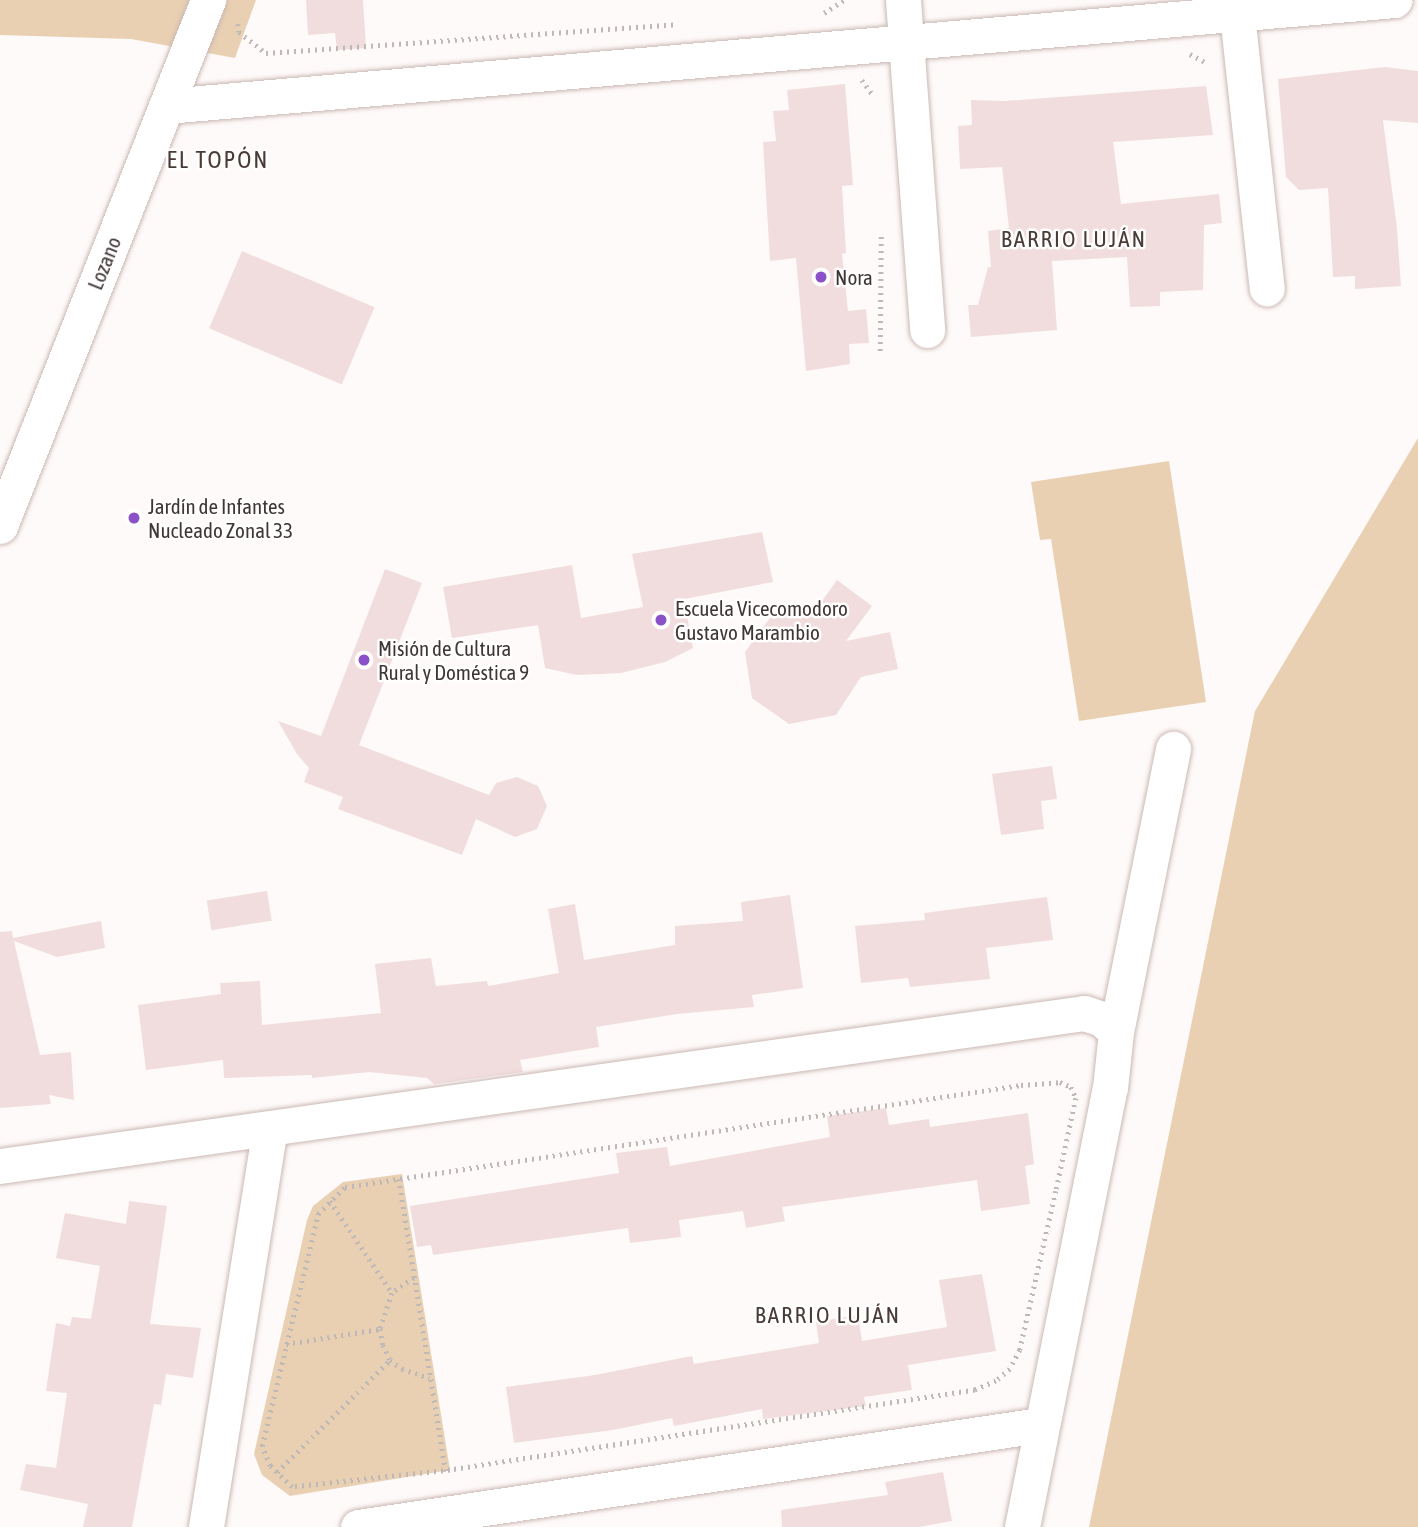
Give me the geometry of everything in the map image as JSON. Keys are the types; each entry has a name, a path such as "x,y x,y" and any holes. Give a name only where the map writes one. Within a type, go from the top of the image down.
{"street":[{"name":"Lozano","path":"0,526 208,0"},
{"path":"902,0 927,330"},
{"path":"166,106 1394,0"},
{"path":"1237,14 1267,288"},
{"path":"1022,1527 1040,1425 1110,1088 1116,1032 1173,750"},
{"path":"0,1166 1084,1013 1102,1019 1116,1032"},
{"path":"206,1527 270,1129"},
{"path":"358,1527 1040,1425"}],"path":[{"path":"822,14 844,0"},
{"path":"238,21 239,32 266,53 686,23"},
{"path":"1182,52 1209,64 1214,71"},
{"path":"852,75 863,80 877,101"},
{"path":"880,351 881,225"},
{"path":"1060,1082 1071,1087 1076,1098 1020,1350 1010,1369 996,1381 975,1390 446,1471 292,1487 270,1466 262,1446 318,1214 345,1187 399,1178 1021,1085 1060,1082"},
{"path":"399,1178 446,1471"},
{"path":"330,1201 392,1293"},
{"path":"414,1278 392,1293 380,1329 390,1360 402,1369 430,1378"},
{"path":"286,1344 380,1329"},
{"path":"277,1472 390,1360"}],"shaded area":[{"path":"0,0 256,0 235,58 131,39 0,35"},
{"path":"1418,438 1418,1527 1089,1527 1255,711"},
{"path":"1169,461 1206,702 1079,721 1051,539 1040,540 1031,482"},
{"path":"402,1174 450,1470 290,1496 262,1475 254,1454 307,1220 313,1206 343,1182"}],"building":[{"path":"306,0 363,0 366,48 337,50 335,33 308,35"},
{"path":"1385,67 1418,71 1418,123 1383,120 1397,229 1401,286 1355,289 1355,276 1333,277 1328,188 1299,190 1286,177 1278,79"},
{"path":"845,84 853,185 842,186 846,253 842,254 848,311 866,309 869,343 849,344 850,364 806,371 796,258 770,261 763,142 776,141 773,111 789,110 787,90"},
{"path":"1206,86 1213,135 1113,142 1121,204 1219,194 1222,223 1204,225 1203,290 1160,292 1160,306 1130,307 1127,257 1052,261 1057,330 971,337 968,305 978,305 988,267 991,267 988,231 1009,228 1002,167 960,169 958,126 972,125 971,100 1005,101"},
{"path":"242,251 375,307 342,385 209,328"},
{"path":"762,532 773,582 684,599 693,648 665,662 621,673 577,675 545,668 538,625 452,638 443,587 572,565 581,618 643,607 632,554"},
{"path":"385,569 422,583 359,745 489,795 496,783 517,777 538,786 547,806 537,829 515,837 476,819 462,855 338,809 343,797 304,782 309,768 297,754 278,721 321,736"},
{"path":"837,580 872,606 846,641 890,632 898,669 861,677 836,715 789,724 752,698 745,652 770,618 817,608"},
{"path":"1052,766 1057,799 1041,801 1044,829 1001,835 992,774"},
{"path":"267,891 272,921 211,930 207,901"},
{"path":"790,895 803,988 752,995 754,1007 677,1014 596,1027 599,1047 520,1060 523,1072 434,1084 427,1078 369,1072 312,1078 312,1075 224,1078 223,1060 146,1070 138,1005 221,994 220,983 260,981 262,1025 381,1013 375,964 431,958 436,986 487,981 488,986 559,973 548,909 575,904 584,960 675,945 675,926 743,921 741,902"},
{"path":"1047,897 1053,940 986,948 990,979 910,987 908,978 861,983 855,926 925,920 924,913"},
{"path":"101,921 105,948 57,957 14,941 40,1055 71,1052 74,1100 49,1095 51,1104 0,1108 0,932 12,931 13,938"},
{"path":"886,1108 889,1125 929,1119 930,1127 1028,1113 1034,1164 1025,1166 1030,1204 981,1211 977,1180 782,1207 785,1221 746,1228 743,1211 679,1220 681,1237 630,1243 628,1228 433,1255 431,1245 417,1247 410,1206 619,1173 616,1153 667,1147 670,1166 830,1137 827,1116"},
{"path":"129,1201 167,1206 150,1324 201,1328 193,1378 166,1374 161,1405 154,1404 132,1527 83,1527 88,1504 20,1490 26,1464 56,1468 67,1393 46,1391 56,1323 70,1326 72,1317 91,1319 100,1266 56,1258 65,1213 126,1224"},
{"path":"982,1274 996,1351 908,1365 912,1390 864,1397 866,1406 763,1419 762,1409 674,1426 672,1418 613,1430 514,1443 506,1387 595,1375 692,1356 694,1364 819,1343 816,1322 858,1315 862,1341 947,1327 939,1280"},
{"path":"943,1472 952,1521 919,1527 782,1527 781,1510 888,1495 885,1482"}],"place":[{"name":"Nora","path":"821,277"},
{"name":"Jardín de Infantes Nucleado Zonal 33","path":"134,518"},
{"name":"Escuela Vicecomodoro Gustavo Marambio","path":"661,620"},
{"name":"Misión de Cultura Rural y Doméstica 9","path":"364,660"}],"district":[{"name":"EL TOPÓN","path":"218,160"},
{"name":"BARRIO LUJÁN","path":"1074,239"},
{"name":"BARRIO LUJÁN","path":"828,1315"}]}
